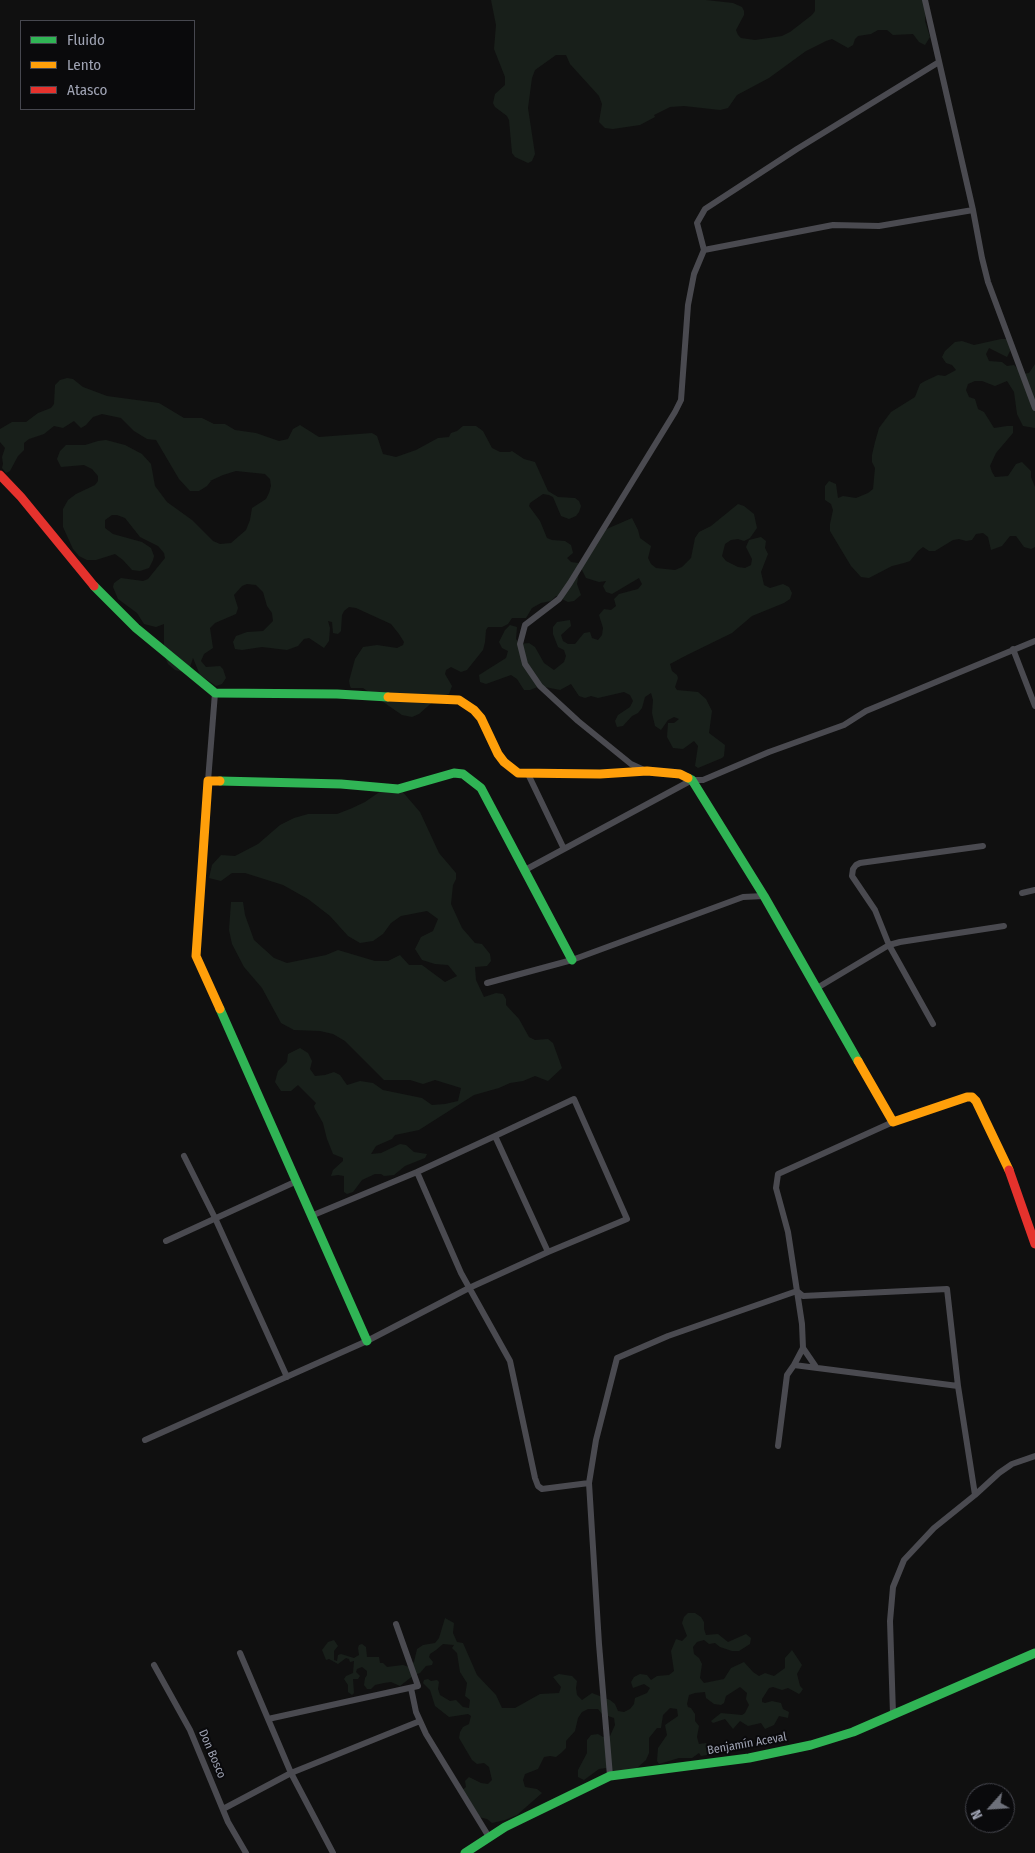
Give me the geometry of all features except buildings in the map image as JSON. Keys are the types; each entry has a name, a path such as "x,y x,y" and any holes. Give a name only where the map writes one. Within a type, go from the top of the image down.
{"street":[{"path":"926,0 938,62 988,282 1035,408"},
{"path":"647,771 631,764 578,721 540,686 525,664 520,644 525,625 559,599 681,400 688,305 694,274 704,250 697,223 705,210 797,149 938,62"},
{"path":"704,250 833,226 879,226 973,210"},
{"path":"0,475 21,497 100,592 136,628 215,693 337,694 459,700 474,710 481,718 492,745 504,762 518,773 600,774 647,771 680,774 692,780 703,780 769,752 844,725 866,711 1035,641"},
{"path":"1013,650 1035,706"},
{"path":"215,693 196,956 367,1341"},
{"path":"208,781 340,784 398,789 454,774 463,774 481,788 572,960"},
{"path":"528,774 564,849"},
{"path":"525,870 692,780"},
{"path":"692,780 764,896 893,1122"},
{"path":"933,1024 889,945 875,910 852,876 856,865 983,846"},
{"path":"1022,893 1035,890"},
{"path":"487,983 572,960 743,896 764,896"},
{"path":"817,988 889,945 1004,926"},
{"path":"778,1446 787,1375 803,1348 802,1324 788,1232 776,1188 778,1174 893,1122 967,1097 972,1097 976,1101 1013,1180 1035,1244"},
{"path":"145,1440 367,1341 469,1288 627,1219 574,1099 416,1172 311,1216"},
{"path":"495,1136 548,1252"},
{"path":"184,1156 215,1218 287,1377"},
{"path":"416,1172 469,1288 510,1361 538,1486 542,1489 589,1483"},
{"path":"166,1241 297,1181"},
{"path":"797,1291 803,1296 948,1289 958,1386 975,1495"},
{"path":"610,1776 599,1644 589,1483 596,1440 617,1358 668,1336 797,1291"},
{"path":"803,1348 816,1367"},
{"path":"794,1365 958,1386"},
{"path":"893,1714 890,1621 893,1587 904,1560 934,1528 999,1473 1012,1464 1035,1456"},
{"path":"268,1719 418,1686 396,1624"},
{"path":"240,1653 291,1773 333,1853"},
{"name":"Benjamín Aceval","path":"465,1853 488,1837 522,1818 610,1776 749,1758 793,1749 853,1732 1035,1653"},
{"name":"Don Bosco","path":"154,1665 190,1730 228,1822 246,1853"},
{"path":"411,1688 416,1712 426,1734 488,1837"},
{"path":"223,1809 291,1773 420,1721"}],"shaded area":[{"path":"491,0 706,0 733,3 742,7 744,11 744,15 736,30 738,35 741,38 755,40 782,36 790,32 812,15 815,11 815,0 927,0 925,21 930,37 925,45 919,42 913,34 893,35 887,30 878,30 871,34 858,36 853,45 848,48 832,39 806,51 769,78 737,95 728,108 720,110 684,106 670,107 640,125 613,129 605,128 599,122 602,104 599,96 570,64 566,55 556,55 535,70 532,78 528,108 535,154 532,161 528,163 515,157 512,153 509,120 493,103 495,94 505,85 505,77 494,49 496,25"},
{"path":"1008,339 1010,345 1007,357 989,348 986,354 989,361 1002,362 1007,366 1014,365 1023,374 1029,373 1035,364 1035,428 1023,426 1017,414 1014,392 1007,381 995,386 982,381 975,381 968,384 966,390 969,397 975,399 978,409 984,412 994,428 1013,426 1013,433 996,453 990,466 995,477 1008,476 1016,464 1022,462 1031,471 1035,487 1035,547 1031,549 1024,547 1016,536 1010,536 1002,546 991,550 988,537 983,533 976,534 972,540 953,540 935,551 929,551 923,547 910,561 892,566 869,578 861,577 851,566 830,531 833,510 831,504 825,500 825,486 829,481 836,484 838,498 843,496 856,498 873,489 875,468 872,462 872,455 875,442 879,428 891,412 915,397 920,384 938,375 945,376 956,370 952,365 946,363 942,357 945,351 955,342 962,341 974,345"},
{"path":"73,379 83,387 107,396 159,403 184,418 202,418 214,424 225,424 235,430 256,433 279,441 288,439 293,429 300,425 319,437 372,433 377,436 383,454 396,457 416,450 438,438 449,437 451,433 463,426 476,426 483,431 492,448 500,452 512,451 524,459 535,462 548,491 558,497 575,498 579,501 581,506 579,512 576,516 569,519 561,516 553,497 549,495 543,494 530,503 529,506 540,521 547,538 565,541 571,545 573,553 567,558 571,562 578,563 580,566 577,584 581,595 574,601 568,602 556,596 551,601 541,603 532,608 526,618 512,618 508,624 502,627 488,627 483,650 467,670 461,672 451,667 446,670 445,674 452,686 449,694 436,699 419,714 412,717 402,715 363,688 351,688 349,681 355,659 363,647 377,645 397,648 403,645 404,642 391,624 356,608 349,607 344,611 341,631 338,634 333,633 332,622 328,621 330,628 329,641 324,648 309,638 304,639 298,646 287,650 262,647 242,650 235,649 233,642 236,636 247,632 263,631 273,621 272,613 267,606 263,592 256,585 247,584 242,586 234,595 238,608 236,614 215,623 210,628 213,648 204,654 201,661 206,667 220,666 223,669 226,678 222,684 216,686 200,675 193,658 190,667 183,672 175,670 168,664 164,655 164,624 156,627 144,624 137,613 118,599 113,587 114,583 121,578 143,581 148,579 165,558 164,553 158,546 140,537 125,518 112,515 105,520 105,528 113,534 142,542 151,548 154,556 149,568 140,571 132,570 115,554 96,560 87,560 79,556 73,549 63,527 63,509 68,500 76,494 95,485 98,481 98,476 92,469 84,465 61,467 57,459 60,451 66,445 85,445 106,440 125,445 142,454 151,464 155,486 167,502 192,520 213,541 220,544 231,543 246,530 252,508 266,499 269,493 270,479 265,474 236,471 210,481 207,486 199,491 190,491 179,479 156,440 147,439 134,431 121,418 102,414 93,417 81,428 74,421 63,428 54,426 44,434 29,439 24,443 24,450 18,456 10,471 6,473 2,468 2,457 5,448 0,442 0,429 12,422 26,422 38,413 51,408 54,404 55,385 60,380"},
{"path":"738,504 754,514 757,528 750,538 744,541 738,539 731,540 725,544 722,556 726,561 745,568 751,565 752,559 746,547 749,540 761,537 766,541 765,548 768,554 761,572 764,585 770,588 783,584 789,587 792,593 790,599 784,603 752,616 732,633 670,664 672,671 678,678 675,687 677,690 698,692 706,699 712,711 709,733 725,745 722,758 698,768 695,766 698,746 694,741 683,749 673,748 667,737 668,723 674,723 679,719 674,717 668,720 661,730 655,726 651,693 645,697 642,708 638,713 632,716 623,726 617,727 615,721 618,715 630,707 633,701 630,695 624,692 598,698 591,696 585,698 579,696 571,684 560,690 540,686 524,690 517,679 511,675 486,684 480,682 479,675 506,658 508,651 502,648 499,642 510,625 517,627 516,639 520,644 529,643 535,647 544,663 554,670 564,662 566,656 564,650 558,647 553,634 553,627 557,622 570,620 571,626 561,635 563,641 568,644 575,644 584,633 590,632 592,638 598,640 602,635 603,628 599,615 604,609 611,610 616,606 614,599 619,594 638,589 642,584 639,578 612,594 606,592 603,586 606,581 599,582 586,578 581,568 602,531 632,518 640,538 651,546 648,558 651,564 656,568 675,570 682,567 691,558 695,538 699,532 711,526"},
{"path":"388,786 401,790 420,812 439,853 456,873 451,904 462,928 475,943 482,944 490,954 491,961 487,966 475,967 476,980 484,997 496,993 503,994 506,999 506,1005 519,1019 529,1037 535,1040 548,1039 553,1043 562,1068 548,1081 535,1076 474,1095 419,1130 395,1135 392,1139 376,1146 371,1154 381,1153 400,1144 406,1145 414,1152 427,1154 425,1158 405,1166 394,1175 384,1176 375,1174 362,1180 353,1192 347,1194 344,1192 344,1176 331,1176 333,1170 343,1161 343,1158 333,1154 323,1123 314,1106 316,1103 298,1085 291,1091 281,1091 275,1082 278,1071 287,1062 288,1054 300,1048 308,1053 312,1061 310,1069 315,1076 334,1072 340,1075 347,1085 360,1081 373,1083 383,1090 422,1098 432,1105 458,1101 461,1088 435,1080 423,1084 410,1080 384,1080 345,1041 333,1034 320,1031 294,1030 281,1023 262,988 244,967 232,944 229,930 231,902 243,902 245,915 254,940 274,958 287,963 326,955 338,950 375,961 388,961 400,955 409,965 422,965 445,982 457,976 448,965 422,960 415,949 421,937 433,931 438,919 427,911 401,916 373,941 360,943 348,936 330,916 308,899 283,885 245,873 232,873 221,881 209,878 212,865 221,855 235,856 258,844 280,825 294,818 308,814 337,814 350,809 365,802"},
{"path":"688,1613 695,1613 701,1617 704,1622 706,1635 718,1634 728,1642 746,1634 751,1638 750,1644 739,1651 720,1647 715,1643 709,1644 704,1640 697,1642 693,1647 694,1654 702,1664 700,1678 704,1683 724,1679 731,1668 744,1662 759,1676 765,1673 774,1676 785,1668 785,1658 792,1650 802,1665 797,1674 800,1686 803,1689 799,1694 788,1688 782,1690 773,1687 769,1688 762,1699 762,1702 765,1703 772,1701 781,1703 783,1709 789,1712 788,1718 779,1716 774,1725 765,1729 761,1723 748,1726 740,1721 733,1729 725,1719 713,1723 711,1721 721,1713 742,1715 745,1713 749,1705 746,1699 747,1693 740,1687 726,1696 724,1703 721,1705 714,1704 706,1698 705,1692 695,1693 689,1695 687,1704 695,1714 695,1721 699,1726 697,1737 699,1744 706,1743 710,1753 701,1756 699,1753 692,1758 679,1758 659,1764 657,1761 658,1748 667,1735 665,1725 678,1716 677,1709 670,1708 663,1715 661,1728 657,1728 649,1738 649,1753 646,1760 637,1768 611,1773 606,1768 599,1769 584,1780 578,1777 578,1770 587,1753 587,1740 591,1735 610,1736 615,1725 614,1718 602,1714 598,1709 588,1709 582,1712 578,1718 575,1731 566,1741 566,1748 556,1757 544,1757 538,1769 525,1774 523,1780 525,1787 537,1789 542,1793 517,1815 492,1823 487,1819 479,1817 469,1809 462,1797 461,1791 466,1787 465,1781 469,1777 488,1784 492,1780 489,1767 484,1763 477,1764 472,1760 459,1738 463,1727 469,1724 471,1716 468,1714 449,1717 435,1706 430,1690 423,1683 424,1680 428,1679 431,1681 437,1680 439,1682 438,1689 440,1695 450,1701 456,1700 463,1707 469,1708 470,1700 465,1696 467,1683 460,1672 457,1653 452,1648 454,1645 443,1644 430,1654 429,1657 433,1662 432,1665 426,1666 420,1673 414,1675 400,1686 391,1682 375,1685 371,1689 367,1689 364,1685 367,1671 362,1667 357,1669 356,1672 360,1676 358,1679 353,1679 354,1693 352,1695 348,1692 348,1685 344,1679 353,1673 354,1661 350,1662 346,1658 338,1664 329,1659 326,1660 322,1650 328,1642 334,1640 338,1646 334,1651 334,1660 337,1661 338,1655 341,1654 354,1658 359,1655 358,1648 362,1644 366,1647 367,1657 379,1657 380,1663 387,1667 403,1665 409,1667 414,1662 417,1649 423,1645 435,1643 439,1638 445,1618 454,1623 453,1633 457,1642 463,1643 477,1675 496,1695 502,1708 515,1708 540,1694 559,1693 561,1687 553,1677 559,1674 572,1676 577,1681 577,1695 582,1700 592,1693 610,1700 615,1704 618,1711 624,1712 634,1704 635,1698 647,1693 650,1688 644,1684 633,1688 631,1682 634,1677 640,1674 647,1675 651,1680 657,1676 669,1675 674,1671 671,1651 676,1639 682,1641 687,1636 682,1623"}],"traffic: fast":[{"path":"94,586 136,628 215,693 337,694 388,697"},
{"path":"220,781 341,784 398,789 454,773 463,774 481,788 572,960"},
{"path":"688,778 692,780 764,896 858,1061"},
{"path":"220,1009 367,1341"},
{"path":"465,1853 505,1827 610,1776 749,1758 811,1745 853,1732 1035,1653"}],"traffic: slow":[{"path":"388,697 459,700 474,710 481,718 498,754 504,762 518,773 600,774 647,771 680,774 688,778"},
{"path":"220,781 208,781 196,956 220,1009"},
{"path":"858,1061 893,1122 967,1097 972,1097 976,1101 1009,1170"}],"traffic: jam":[{"path":"0,475 21,497 94,586"},
{"path":"1009,1170 1035,1244"}]}
